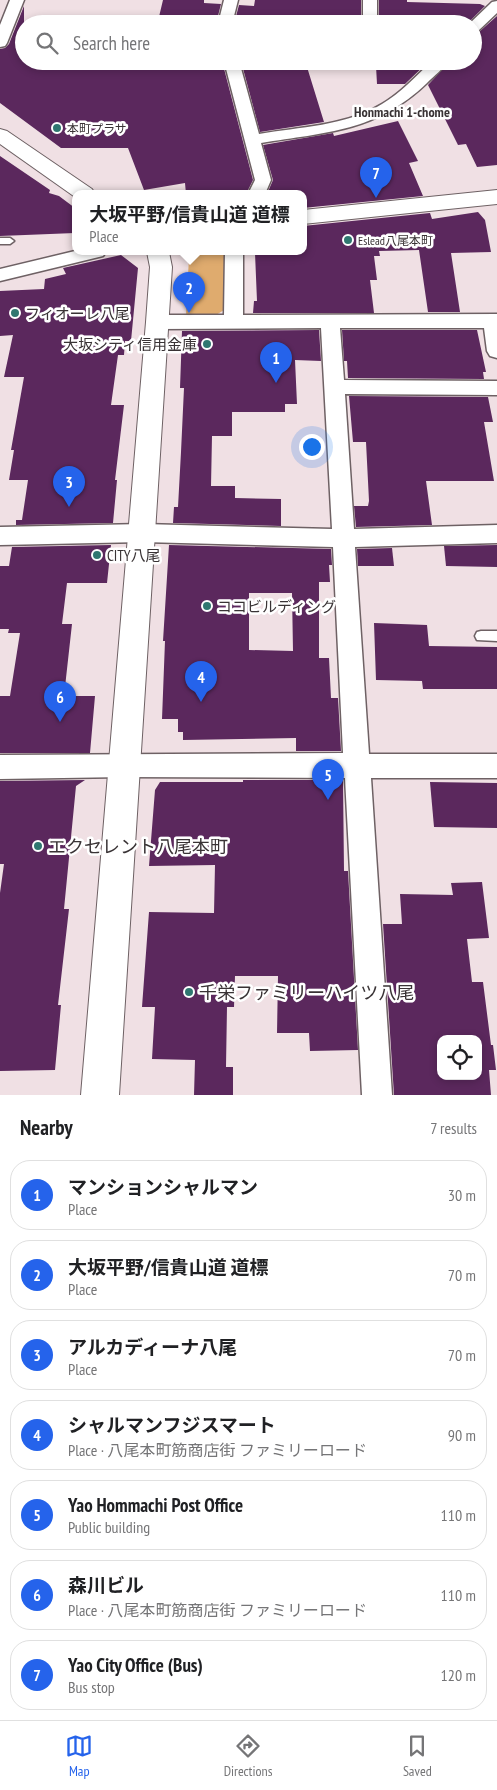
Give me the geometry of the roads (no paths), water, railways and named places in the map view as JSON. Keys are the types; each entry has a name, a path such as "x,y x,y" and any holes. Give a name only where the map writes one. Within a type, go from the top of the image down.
{"street":[{"path":"2,36 17,0"},
{"path":"227,15 231,0"},
{"path":"370,0 370,15"},
{"path":"482,20 497,6"},
{"path":"233,70 263,180 259,190"},
{"path":"252,140 349,122 379,112 408,92 431,70"},
{"path":"0,135 79,190"},
{"path":"307,218 497,196"},
{"path":"0,275 84,255"},
{"path":"100,1095 158,322 161,267 159,255"},
{"path":"233,322 234,255"},
{"path":"330,320 377,1095"},
{"path":"158,322 495,321 497,351"},
{"path":"334,387 497,388"},
{"path":"0,536 143,534 344,538 497,534"},
{"path":"0,767 125,765 497,766"}],"lane":[{"path":"0,241 10,241"},
{"path":"481,636 497,636"}],"place":[{"name":"本町プラサ","path":"57,128"},
{"name":"Yao City Office (Bus)","path":"376,198"},
{"name":"Eslead八尾本町","path":"348,240"},
{"name":"フィオーレ八尾","path":"15,313"},
{"name":"大坂平野/信貴山道 道標","path":"189,313"},
{"name":"大坂シティ信用金庫","path":"207,344"},
{"name":"マンションシャルマン","path":"276,383"},
{"name":"アルカディーナ八尾","path":"69,507"},
{"name":"CITY八尾","path":"97,555"},
{"name":"ココビルディング","path":"207,606"},
{"name":"シャルマンフジスマート","path":"201,702"},
{"name":"森川ビル","path":"60,722"},
{"name":"Yao Hommachi Post Office","path":"328,800"},
{"name":"エクセレント八尾本町","path":"38,846"},
{"name":"千栄ファミリーハイツ八尾","path":"189,992"}],"district":[{"name":"Honmachi 1-chome","path":"402,112"}]}
